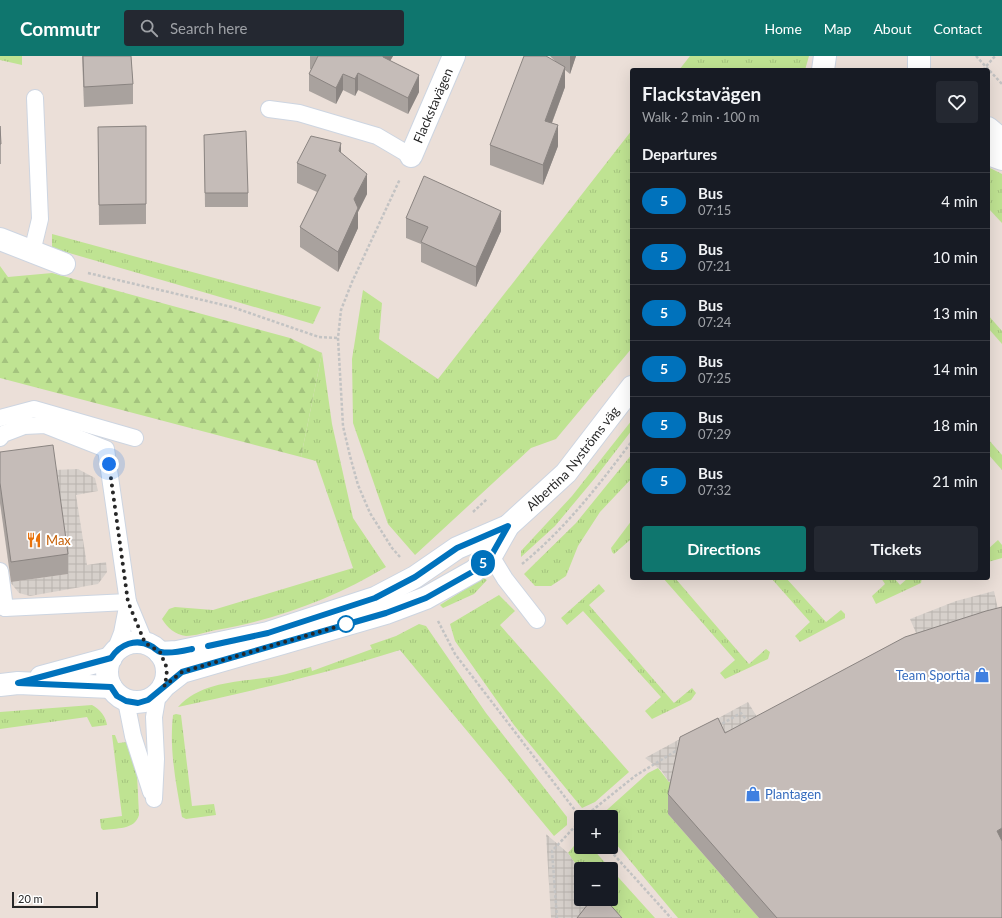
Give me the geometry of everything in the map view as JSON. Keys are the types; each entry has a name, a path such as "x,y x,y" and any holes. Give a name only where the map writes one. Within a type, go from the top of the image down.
{"street":[{"name":"Flackstavägen","path":"411,156 454,56"},
{"path":"823,68 825,56"},
{"path":"990,130 1002,140"},
{"path":"990,155 1002,159"},
{"path":"0,239 64,264"},
{"name":"Albertina Nyströms väg","path":"161,690 182,672 386,613 426,598 474,571 491,556 508,526 566,473 630,390"},
{"name":"Albertina Nyströms väg","path":"152,648 177,652 268,633 375,598 415,577 457,548 508,526"},
{"path":"127,644 152,648 166,666 167,676 161,690 148,700 138,703 119,694 9,684 113,655 127,644"},
{"path":"113,655 108,664 107,678 119,694"}],"lane":[{"path":"32,252 40,219 35,98"},
{"path":"269,109 299,113 377,136 411,156"},
{"path":"0,418 34,409 135,438"},
{"path":"0,438 3,434 24,426 45,425 106,449 128,602 122,633 113,655"},
{"path":"491,556 505,579 537,620"},
{"path":"0,571 3,607 128,602"},
{"path":"128,602 152,648"},
{"path":"119,694 154,799 156,759 154,717 161,690"}],"path":[{"path":"976,56 986,67 995,56"},
{"path":"990,71 1002,84"},
{"path":"402,559 392,548 370,514 358,485 343,426 338,338 341,310 349,289 411,156"},
{"path":"64,264 92,274 232,306 319,337 338,338"},
{"path":"505,579 539,551 572,517 630,444"},
{"path":"435,616 455,654 574,810"},
{"path":"715,728 741,713 749,724"},
{"path":"593,810 635,776 682,747"},
{"path":"556,918 552,851 574,827"},
{"path":"613,854 671,918"}],"green space":[{"path":"0,56 22,56 22,65 0,60"},
{"path":"690,56 809,56 806,68 681,68"},
{"path":"630,133 630,350 556,439 531,448 415,555 388,524 353,423 352,359 363,290 382,303 379,339 438,379"},
{"path":"990,168 1002,174 1002,223 990,210"},
{"path":"52,234 321,307 313,324 52,248"},
{"path":"0,266 8,277 52,273 290,338 322,353 301,457 0,378"},
{"path":"990,317 1002,331 1002,344 990,330"},
{"path":"322,353 332,424 353,518 386,567 346,589 282,614 238,626 193,635 186,636 175,632 166,625 162,619 169,609 175,607 213,610 353,568 316,461 301,457"},
{"path":"630,423 630,433 595,478 555,526 521,557 521,551 572,496"},
{"path":"990,441 1002,455 1002,470 990,456"},
{"path":"630,456 630,480 600,512 578,546 566,576 551,586 535,586 524,574 576,523"},
{"path":"630,523 630,540 614,554 611,548"},
{"path":"998,540 1002,545 1002,558 990,561 990,547"},
{"path":"483,578 487,580 474,594 443,608 440,605"},
{"path":"665,580 677,580 749,664 766,649 770,652 768,659 725,679 720,673 735,660"},
{"path":"773,580 788,580 826,622 841,610 845,614 845,618 800,642 795,636 810,622"},
{"path":"882,580 896,580 900,585 906,580 922,580 921,583 876,604 872,596 885,584"},
{"path":"599,584 605,591 589,605 674,703 692,688 696,693 691,700 652,719 645,711 661,697 583,611 567,625 561,618"},
{"path":"499,595 515,611 500,625 629,772 595,802 582,808 514,725 455,641 450,624"},
{"path":"419,624 426,626 486,713 567,817 567,825 554,836 400,650 290,681 178,707 188,698 211,687 238,681 277,676 311,667 312,671 372,649 370,645 396,636"},
{"path":"92,705 102,714 107,725 92,727 87,717 0,729 0,712"},
{"path":"173,715 181,715 192,806 214,804 216,815 186,819 182,817 175,779 172,741"},
{"path":"112,735 115,735 118,743 128,742 137,774 139,815 137,820 129,826 103,830 101,828 100,819 122,816"},
{"path":"658,768 669,782 675,779 668,814 759,918 678,918 618,846 618,810 607,810 648,773"},
{"path":"574,846 574,854 597,854 605,862 574,862 568,853"},
{"path":"618,877 655,918 599,918 600,906 618,906"}],"shaded area":[{"path":"78,469 95,478 98,491 76,495 87,565 106,562 107,572 98,584 30,596 19,593 10,582 68,574 54,470"},
{"path":"994,591 999,614 684,775 669,782 661,770 645,758 748,702 760,722 919,640 910,619 956,601"},
{"path":"546,834 568,853 574,862 574,906 599,906 597,918 551,918"}],"building":[{"path":"83,56 131,56 133,84 84,87"},
{"path":"318,56 383,56 419,75 408,98 358,73 355,79 343,74 336,88 309,74"},
{"path":"524,56 546,56 565,67 545,121 558,125 543,165 490,145"},
{"path":"146,126 146,204 99,205 98,127"},
{"path":"246,131 248,193 205,193 204,135"},
{"path":"311,136 341,143 339,151 367,174 354,199 358,208 338,252 300,227 326,175 297,163"},
{"path":"424,176 501,211 476,267 421,242 428,227 406,218"},
{"name":"Max","path":"53,445 68,554 11,562 0,483 0,452"},
{"path":"1002,607 1002,828 997,831 1002,841 1002,918 777,918 668,794 680,737 718,718 725,733 905,637"},
{"path":"586,906 611,906 622,918 577,918"}],"bus line":[{"name":"5","path":"192,649 177,652 160,652 145,643 136,642 127,644 115,651 111,658 18,683 111,687 117,696 126,701 138,703 148,700 158,694 164,686 182,672 386,613 426,598 474,571 491,556 508,526 457,548 415,577 375,598 268,633 208,646"}],"place":[{"name":"Max","path":"34,540"},
{"name":"Team Sportia","path":"982,675"},
{"name":"Plantagen","path":"753,794"}],"route":[{"path":"109,464 128,602 145,643 160,652 166,666 167,676 164,686 182,672 346,624"}]}
